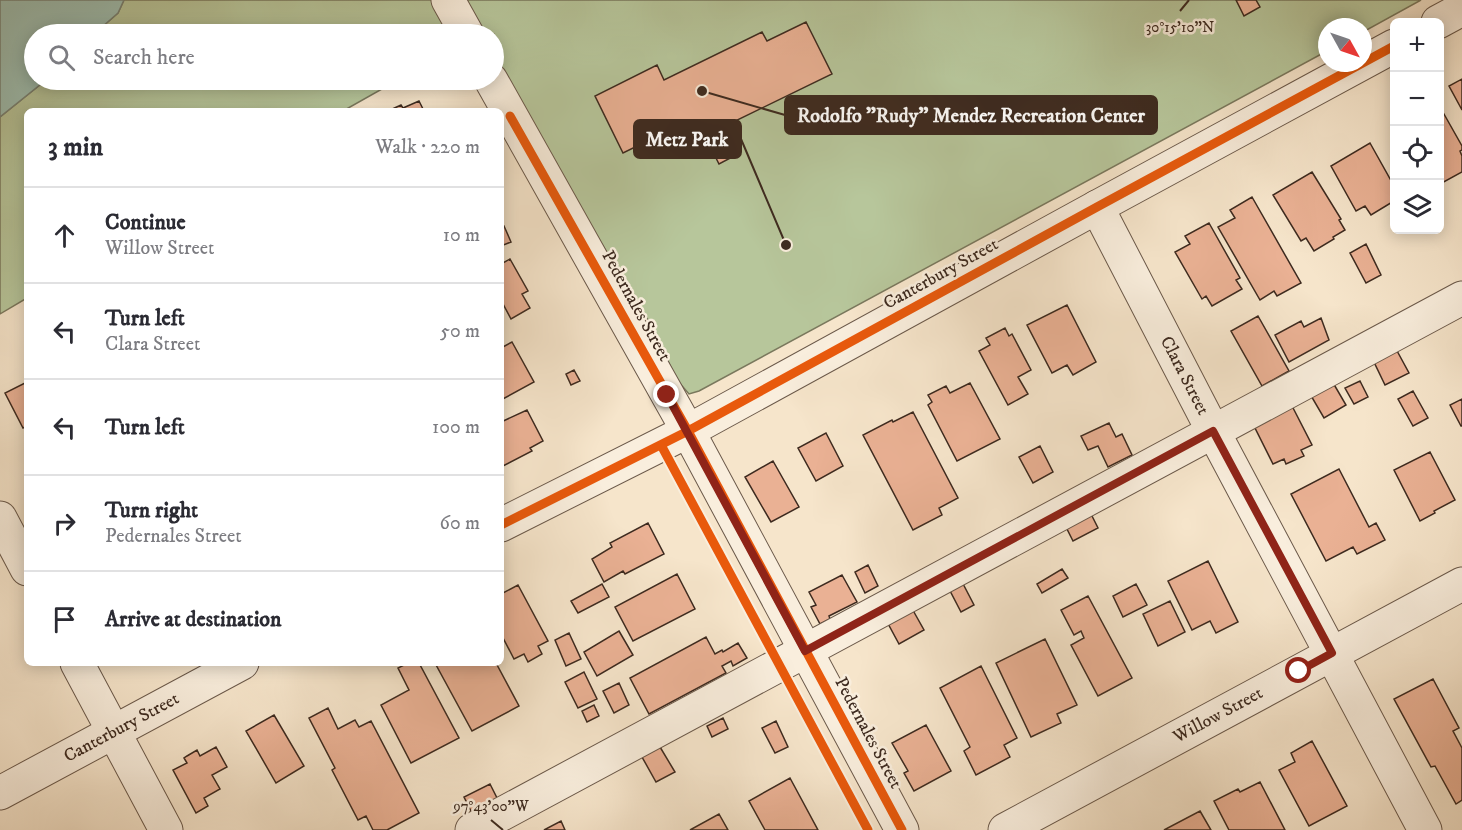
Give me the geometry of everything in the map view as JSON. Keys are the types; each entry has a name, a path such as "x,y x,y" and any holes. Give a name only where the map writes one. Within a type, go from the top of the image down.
{"street":[{"path":"448,0 461,24"},
{"path":"1444,19 1462,9"},
{"name":"Canterbury Street","path":"504,524 688,432 1390,49"},
{"name":"Pedernales Street","path":"496,90 688,432 902,830"},
{"name":"Clara Street","path":"1097,207 1425,830"},
{"path":"472,830 1462,298"},
{"path":"0,518 24,563"},
{"name":"Willow Street","path":"1005,830 1462,584"},
{"path":"80,666 166,830"},
{"name":"Canterbury Street","path":"0,793 236,666"}],"shaded area":[{"path":"0,0 124,0 118,13 105,24 24,24 24,90 34,90 0,117"},
{"path":"124,0 1421,0 1372,27 1372,18 1318,18 1318,56 699,391 689,394 677,380 650,323 551,161 504,71 504,24 105,24 118,13"},
{"path":"34,90 380,90 348,108 24,108 24,300 0,314 0,117"}],"building":[{"path":"1236,0 1256,0 1260,7 1244,16"},
{"path":"806,22 832,74 731,123 741,143 736,145 740,153 719,164 705,136 689,144 680,125 623,153 595,96 657,65 664,80 762,32 767,41"},
{"path":"1462,79 1462,110 1449,86"},
{"path":"419,101 422,108 403,108"},
{"path":"1444,114 1462,146 1460,151 1462,172 1444,182"},
{"path":"1370,143 1390,179 1390,203 1371,215 1365,206 1356,211 1331,166"},
{"path":"1312,172 1341,219 1339,220 1345,230 1314,251 1306,238 1301,241 1273,195"},
{"path":"1252,197 1301,283 1277,296 1274,291 1260,300 1218,227 1235,218 1230,210"},
{"path":"1209,223 1240,278 1236,280 1242,289 1212,306 1206,296 1202,299 1175,252 1190,244 1185,236"},
{"path":"504,226 511,242 504,245"},
{"path":"1366,244 1381,275 1366,283 1350,253"},
{"path":"510,259 528,291 522,294 530,308 511,319 504,306 504,262"},
{"path":"1067,305 1096,362 1073,375 1067,365 1052,373 1027,325"},
{"path":"1258,316 1289,371 1262,386 1231,331"},
{"path":"1321,318 1329,340 1289,362 1275,335 1301,321 1304,327"},
{"path":"1005,328 1009,336 1012,334 1031,370 1018,377 1028,394 1008,405 979,351 990,345 986,338"},
{"path":"512,342 534,382 504,398 504,346"},
{"path":"1396,349 1409,373 1385,385 1373,360"},
{"path":"574,370 580,381 571,385 566,374"},
{"path":"1332,381 1346,405 1324,418 1310,394"},
{"path":"1360,381 1368,397 1354,404 1345,388"},
{"path":"970,383 1000,439 957,461 928,405 932,402 928,395 946,386 950,393"},
{"path":"24,384 24,428 23,428 5,393"},
{"path":"1413,391 1428,418 1413,426 1398,399"},
{"path":"1462,399 1462,426 1461,426 1450,405"},
{"path":"1290,402 1312,445 1301,450 1304,456 1286,464 1284,459 1273,464 1252,422"},
{"path":"527,410 543,441 530,448 532,451 504,465 504,421"},
{"path":"913,412 958,498 939,508 942,515 913,530 863,435"},
{"path":"1109,423 1116,437 1122,434 1132,455 1108,467 1098,446 1088,450 1081,436"},
{"path":"826,433 843,466 816,481 798,448"},
{"path":"1040,446 1053,472 1033,483 1019,457"},
{"path":"1430,452 1455,500 1420,521 1394,470"},
{"path":"773,461 799,507 771,522 745,477"},
{"path":"1339,469 1369,527 1376,523 1385,540 1357,554 1353,547 1326,561 1291,494"},
{"path":"1090,512 1098,528 1073,541 1065,525"},
{"path":"648,523 664,554 625,574 623,571 604,582 592,559 612,547 610,543"},
{"path":"1208,561 1238,622 1216,633 1210,621 1192,630 1168,581"},
{"path":"868,565 878,586 865,593 855,572"},
{"path":"1062,569 1068,578 1042,593 1037,584"},
{"path":"677,574 695,609 633,641 615,607"},
{"path":"842,575 857,602 829,616 830,619 820,624 811,607 816,605 809,592"},
{"path":"960,578 974,605 961,612 947,585"},
{"path":"602,584 609,597 578,613 571,601"},
{"path":"1136,584 1147,605 1123,617 1113,596"},
{"path":"518,585 548,641 538,646 542,654 528,662 524,654 514,659 504,640 504,592"},
{"path":"1088,596 1132,678 1098,696 1071,645 1084,638 1081,631 1074,635 1061,610"},
{"path":"1170,601 1185,632 1158,646 1143,614"},
{"path":"910,605 924,630 899,644 885,618"},
{"path":"619,631 633,655 597,676 584,652"},
{"path":"569,633 581,659 566,666 555,640"},
{"path":"706,637 715,654 738,643 747,658 733,666 731,661 722,666 726,673 649,714 630,678"},
{"path":"1045,639 1077,705 1057,714 1061,723 1031,737 996,663"},
{"path":"421,666 459,738 411,763 381,705 409,690 398,668"},
{"path":"437,666 498,666 519,706 472,731"},
{"path":"981,666 1017,738 1004,745 1010,757 976,775 964,751 970,747 940,688"},
{"path":"584,672 597,699 578,708 565,682"},
{"path":"1433,679 1459,728 1453,731 1462,748 1462,800 1456,804 1435,766 1431,767 1394,699"},
{"path":"619,683 629,705 614,713 603,691"},
{"path":"594,705 599,716 587,722 582,711"},
{"path":"328,708 338,729 355,720 359,727 371,721 419,813 387,830 373,830 366,816 358,820 309,718"},
{"path":"274,715 304,766 276,783 246,731"},
{"path":"723,718 728,729 712,737 707,726"},
{"path":"776,721 788,747 775,753 762,728"},
{"path":"926,725 951,771 914,791 904,773 908,771 892,743"},
{"path":"1312,741 1347,806 1309,826 1279,770 1295,762 1291,753"},
{"path":"216,747 227,767 212,775 220,789 204,798 208,806 196,813 173,770 187,763 184,758 197,750 200,756"},
{"path":"660,747 675,772 656,782 642,757"},
{"path":"790,778 818,830 765,830 749,801"},
{"path":"1260,782 1285,830 1229,830 1214,801 1238,789 1240,792"},
{"path":"490,784 498,800 472,813 464,797"},
{"path":"1200,811 1211,830 1164,830"},
{"path":"719,814 728,830 690,830"},
{"path":"561,821 565,830 544,830"}],"cycle path":[{"path":"504,523 688,431 1390,48"},
{"path":"510,116 688,431 902,830"},
{"path":"661,445 868,830"}],"place":[{"name":"Rodolfo \"Rudy\" Mendez Recreation Center","path":"702,91"},
{"name":"Metz Park","path":"786,245"}],"route":[{"path":"667,395 805,651 1213,431 1332,653 1299,671"}]}
